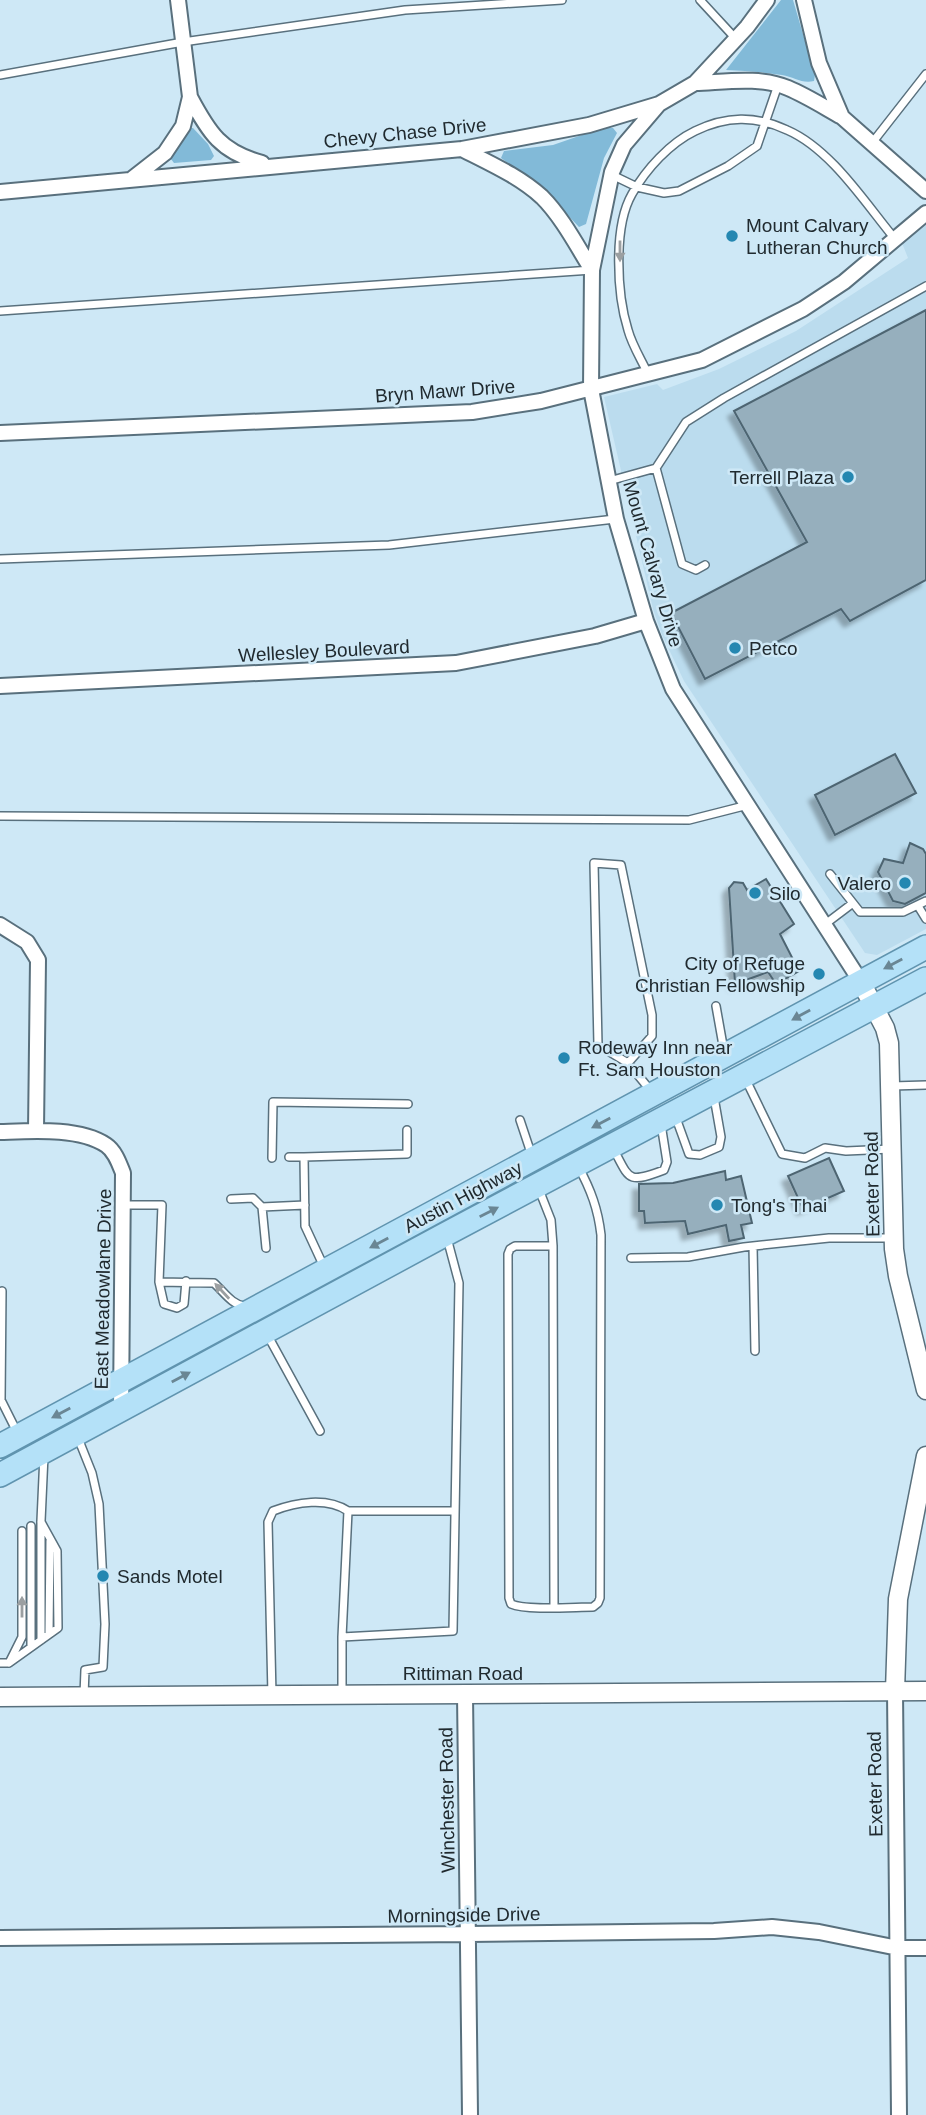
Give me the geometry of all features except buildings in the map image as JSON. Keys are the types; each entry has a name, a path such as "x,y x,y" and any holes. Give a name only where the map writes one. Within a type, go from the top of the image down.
{"main road":[{"name":"Austin Highway","path":"9,1441 926,947"},
{"name":"Austin Highway","path":"0,1475 926,979"}],"street":[{"path":"132,178 159,158 173,143 183,126 190,97 178,0"},
{"name":"Chevy Chase Drive","path":"0,192 462,149 589,125 659,104 695,83 736,39 767,0"},
{"path":"804,0 819,63 842,117"},
{"path":"695,83 756,81 787,88 842,117 926,191"},
{"path":"190,97 214,138 232,152 273,166"},
{"name":"Mount Calvary Drive","path":"659,104 624,145 611,174 592,270 591,389 616,519 646,621 673,689 861,982"},
{"path":"462,149 519,179 542,198 592,270"},
{"name":"Bryn Mawr Drive","path":"0,433 472,412 541,401 702,360 803,309 844,282 926,213"},
{"name":"Wellesley Boulevard","path":"0,686 456,663 595,636 646,621"},
{"path":"0,925 27,942 38,960 36,1131"},
{"name":"Exeter Road","path":"861,982 885,1028 889,1044 893,1238 898,1276 926,1390"},
{"name":"East Meadowlane Drive","path":"0,1132 36,1131 76,1135 106,1144 114,1152 123,1173 121,1410"},
{"name":"Exeter Road","path":"899,2115 895,1691 898,1599 926,1456"},
{"name":"Rittiman Road","path":"0,1698 926,1691"},
{"name":"Winchester Road","path":"465,1694 470,2115"},
{"name":"Morningside Drive","path":"0,1938 714,1931 772,1927 819,1932 898,1948 926,1948"}],"lane":[{"path":"0,75 183,42 405,10 562,0"},
{"path":"700,0 736,39"},
{"path":"872,143 926,75"},
{"path":"611,174 637,187 664,193 679,191 757,146 778,85"},
{"path":"648,374 629,334 621,296 620,240 626,209 637,187 667,150 686,135 714,122 735,118 786,129 819,151 895,239"},
{"path":"0,311 592,270"},
{"path":"609,481 656,468 686,422 724,398 926,286"},
{"path":"656,468 682,564 696,570 705,565"},
{"path":"0,559 389,545 616,519"},
{"path":"0,816 690,820 748,805"},
{"path":"628,1063 652,1036 652,1015 621,865 594,863 598,1045 628,1063 654,1095"},
{"path":"830,874 860,912 903,912 926,901"},
{"path":"824,925 853,903"},
{"path":"918,906 926,919"},
{"path":"716,1006 725,1056"},
{"path":"745,1076 782,1154 805,1158 825,1148 846,1151 892,1149"},
{"path":"891,1086 926,1085"},
{"path":"667,1117 689,1154 699,1155 719,1147 721,1137 713,1093"},
{"path":"272,1158 273,1102 408,1104"},
{"path":"612,1147 628,1176 642,1178 664,1170 667,1162 667,1117"},
{"path":"520,1120 533,1160"},
{"path":"289,1157 407,1154 407,1130"},
{"path":"304,1157 305,1226 326,1271"},
{"path":"553,1246 515,1246 508,1254 509,1598 511,1604 517,1607 593,1606 600,1598 601,1236 595,1201 578,1166"},
{"path":"538,1187 551,1220 553,1246 554,1607"},
{"path":"231,1199 253,1198 262,1207 266,1248"},
{"path":"123,1205 162,1205 159,1282 164,1304 177,1308 184,1304 186,1281"},
{"path":"262,1207 305,1205"},
{"path":"342,1637 453,1631 459,1283 446,1234"},
{"path":"631,1258 688,1257 753,1246 829,1238 893,1238"},
{"path":"753,1246 755,1351"},
{"path":"159,1282 214,1283 238,1306 255,1309"},
{"path":"2,1291 1,1400 9,1441"},
{"path":"266,1332 320,1431"},
{"path":"76,1434 99,1504 103,1551 104,1660 103,1667 85,1670 84,1697"},
{"path":"41,1640 41,1521 45,1451"},
{"path":"272,1696 268,1522 273,1511 290,1504 324,1503 339,1505 348,1511 454,1511"},
{"path":"342,1695 348,1511"},
{"path":"0,1663 9,1663 58,1628 57,1551 41,1521"},
{"path":"31,1526 31,1647"},
{"path":"9,1663 22,1637 22,1531"}],"shaded area":[{"path":"781,0 793,0 815,75 814,81 768,73 726,70"},
{"path":"605,127 613,128 617,133 604,158 586,224 579,227 539,185 501,158 504,151 553,145"},
{"path":"189,128 193,128 208,144 214,156 211,160 174,163 171,159"},
{"path":"926,225 926,929 877,955 865,953 684,681 653,609 604,397 657,384 663,390 719,369 796,331 908,258 902,243"}],"place":[{"name":"Mount Calvary Lutheran Church","path":"732,236"},
{"name":"Terrell Plaza","path":"848,477"},
{"name":"Petco","path":"735,648"},
{"name":"Valero","path":"905,883"},
{"name":"Silo","path":"755,893"},
{"name":"City of Refuge Christian Fellowship","path":"819,974"},
{"name":"Rodeway Inn near Ft. Sam Houston","path":"564,1058"},
{"name":"Tong's Thai","path":"717,1205"},
{"name":"Sands Motel","path":"103,1576"}]}
